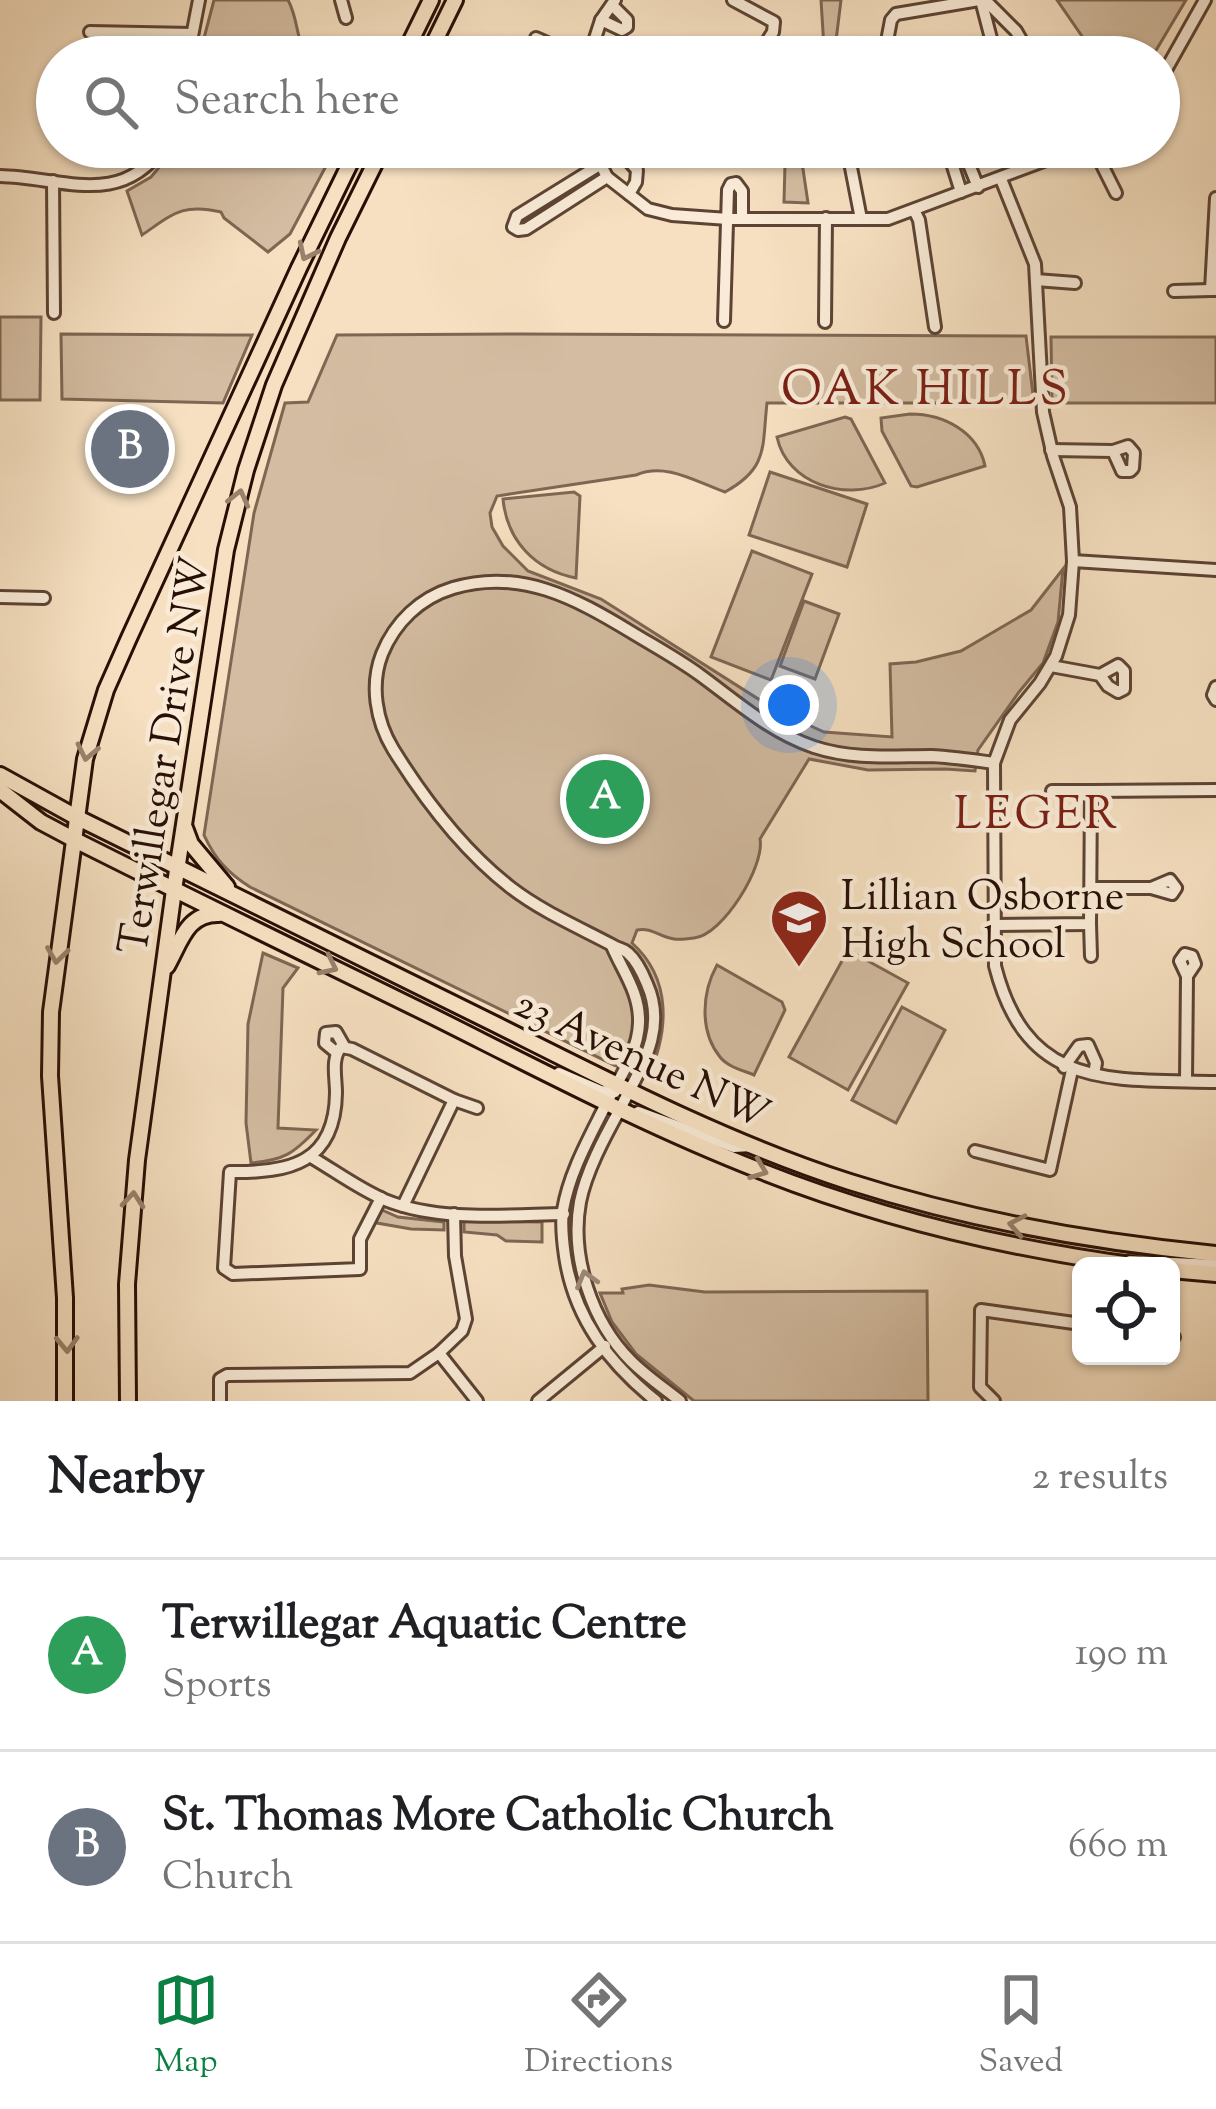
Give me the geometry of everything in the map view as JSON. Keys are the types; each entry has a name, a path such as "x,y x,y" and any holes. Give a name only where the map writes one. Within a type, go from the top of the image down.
{"main road":[{"path":"413,36 430,0"},
{"path":"437,36 455,0"},
{"name":"Terwillegar Drive NW","path":"65,1401 65,1298 50,1076 54,980 90,740 106,690 348,168"},
{"name":"Terwillegar Drive NW","path":"128,1401 133,1201 226,550 245,470 274,386 372,168"},
{"name":"23 Avenue NW","path":"0,775 726,1157 844,1201 955,1232 1082,1257"},
{"name":"23 Avenue NW","path":"0,790 41,822 174,890 478,1040 618,1098 850,1182 996,1221 1111,1242 1216,1254"},
{"path":"184,820 191,844 235,896"},
{"path":"162,974 195,919 208,913 224,914"},
{"path":"1180,1270 1216,1270"}],"street":[{"path":"90,32 192,34 200,0"},
{"path":"341,0 346,18"},
{"path":"733,0 774,22 770,36"},
{"path":"982,0 991,36"},
{"path":"888,36 896,14 982,0 1001,14 1018,36"},
{"path":"596,36 602,20 613,2 627,27 622,30 602,20"},
{"path":"1180,49 1205,9"},
{"path":"0,176 88,186 116,184 143,168"},
{"path":"595,168 517,216 513,226 526,230 607,177"},
{"path":"603,168 607,177 648,209 728,219 888,219 1026,168"},
{"path":"629,194 636,182 635,168"},
{"path":"851,168 861,219"},
{"path":"954,168 962,192"},
{"path":"970,168 978,187"},
{"path":"1104,168 1116,193"},
{"path":"1000,179 1035,264 1042,412 1070,507 1072,561 1069,615 1062,641 1051,666 1010,720 994,763 995,966 1010,1012 1023,1032 1068,1068 1142,1082 1216,1082"},
{"path":"53,181 54,313"},
{"path":"724,321 728,190 736,183 742,191 742,218"},
{"path":"1174,291 1213,290 1216,198"},
{"path":"914,210 935,327"},
{"path":"825,322 826,218"},
{"path":"1036,280 1075,283"},
{"path":"1051,451 1113,451"},
{"path":"1072,561 1216,569"},
{"path":"656,1401 602,1348 570,1283 562,1214 570,1181 653,1041 653,998 626,951 511,887 437,811 382,729 376,686 382,655 403,619 435,594 463,585 522,583 586,605 698,674 757,719 802,743 855,757 932,756 994,763"},
{"path":"0,597 44,598"},
{"path":"1051,666 1100,675"},
{"path":"1216,687 1216,700"},
{"path":"1052,791 1216,790"},
{"path":"1090,956 1091,791"},
{"path":"1091,887 1151,888"},
{"path":"994,925 1090,924"},
{"path":"1186,1081 1187,976"},
{"path":"975,1151 1050,1170 1068,1068 1079,1046 1092,1049 1094,1074"},
{"path":"381,1198 360,1239 360,1269 232,1274 224,1268 230,1172 284,1168 311,1156 327,1140 340,1049 477,1108"},
{"path":"618,1098 585,1184 579,1213 586,1281 614,1340 632,1362 680,1401"},
{"path":"404,1206 454,1100"},
{"path":"311,1156 381,1198 404,1206 454,1214 579,1213"},
{"path":"220,1401 220,1379 227,1375 410,1373 439,1353 462,1331 466,1319 455,1256 454,1214"},
{"path":"1180,1267 1216,1270"},
{"path":"994,1401 980,1387 981,1310 1072,1323"},
{"path":"538,1401 614,1340"},
{"path":"439,1353 477,1401"}],"shaded area":[{"path":"214,0 288,0 299,36 205,36"},
{"path":"821,0 841,0 837,36 823,36"},
{"path":"1057,0 1186,0 1165,36 1082,36"},
{"path":"158,168 325,168 290,234 268,252 221,212 208,210 178,212 142,235 127,191"},
{"path":"785,168 803,168 808,203 784,202"},
{"path":"0,317 41,317 40,400 0,400"},
{"path":"61,334 252,335 223,403 62,399"},
{"path":"337,335 1026,336 1034,403 767,403 761,455 749,474 725,492 658,471 497,496 490,513 492,527 528,571 601,599 774,709 824,732 892,737 890,664 961,651 1031,610 1063,569 1058,622 1043,663 978,750 975,771 868,770 809,759 760,839 756,865 740,898 717,925 684,939 637,930 632,943 654,973 663,1006 660,1042 648,1077 614,1065 250,887 223,865 204,835 254,513 285,403 308,402"},
{"path":"1051,337 1216,337 1216,403 1052,403"},
{"path":"935,417 958,427 975,444 985,466 911,486 882,431 881,418"},
{"path":"851,419 885,483 836,489 805,477 783,453 777,437"},
{"path":"770,472 867,504 847,567 749,535"},
{"path":"574,492 580,496 576,578 548,568 526,551 510,528 503,499"},
{"path":"752,551 812,574 771,680 711,657"},
{"path":"804,601 839,614 815,679 780,666"},
{"path":"848,950 908,983 848,1090 789,1057"},
{"path":"263,953 298,968 283,988 278,1128 316,1130 287,1154 251,1163 246,1123 248,1024"},
{"path":"717,965 782,1002 785,1010 754,1075 723,1060 713,1047 706,1024 706,999"},
{"path":"902,1007 945,1030 896,1123 852,1100"},
{"path":"382,1210 398,1217 444,1222 444,1230 377,1223"},
{"path":"464,1221 542,1222 542,1242 464,1232"},
{"path":"649,1285 705,1292 927,1291 928,1401 694,1401 636,1354 612,1322 600,1293 623,1293 622,1289"}],"place":[{"name":"St. Thomas More Catholic Church","path":"130,449"},
{"name":"Terwillegar Aquatic Centre","path":"605,799"},
{"name":"Lillian Osborne High School","path":"799,969"}],"district":[{"name":"OAK HILLS","path":"926,387"},
{"name":"LEGER","path":"1037,812"}]}
